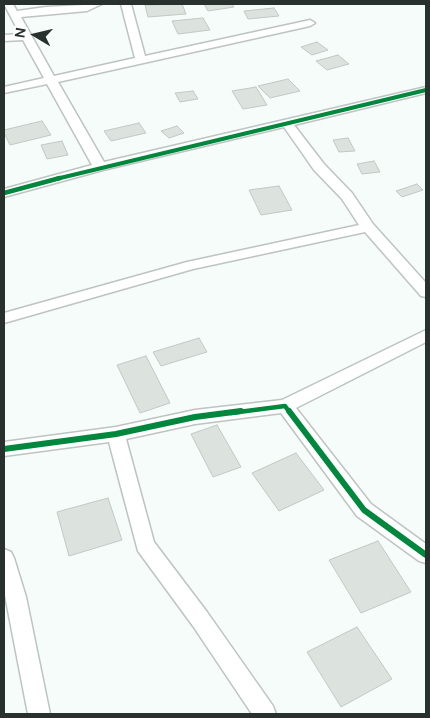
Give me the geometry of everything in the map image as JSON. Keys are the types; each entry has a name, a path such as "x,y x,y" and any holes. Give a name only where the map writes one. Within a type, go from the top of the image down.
{"street":[{"path":"8,4 100,167"},
{"path":"14,15 46,10 87,8 97,4"},
{"path":"126,4 141,61"},
{"path":"4,90 52,81 310,22"},
{"path":"4,38 26,37"},
{"path":"4,193 100,167 426,90"},
{"path":"413,94 426,100"},
{"path":"287,123 320,167 347,196 368,227 426,292"},
{"path":"4,318 192,265 368,227"},
{"path":"4,449 116,434 195,417 285,406 426,335"},
{"path":"285,406 364,510 426,555"},
{"path":"116,434 145,546 205,626 265,714"},
{"path":"4,558 16,598 39,714"}],"building":[{"path":"182,4 186,14 148,17 145,5"},
{"path":"204,4 232,4 234,7 208,11"},
{"path":"274,8 279,16 248,19 244,11"},
{"path":"203,18 210,30 178,34 172,21"},
{"path":"317,42 328,50 312,55 301,47"},
{"path":"338,55 349,64 327,70 316,61"},
{"path":"288,79 300,91 270,98 258,86"},
{"path":"256,87 267,105 243,109 232,91"},
{"path":"193,91 198,99 180,102 175,93"},
{"path":"42,121 51,135 10,145 4,130"},
{"path":"139,123 146,133 111,141 104,131"},
{"path":"177,126 184,133 169,138 161,131"},
{"path":"348,138 355,151 339,152 333,140"},
{"path":"62,141 68,155 47,159 41,145"},
{"path":"374,161 380,172 362,174 357,164"},
{"path":"417,184 423,190 402,197 396,191"},
{"path":"279,186 292,210 261,215 249,190"},
{"path":"199,338 207,352 161,366 153,352"},
{"path":"146,356 170,403 140,413 117,365"},
{"path":"217,425 241,467 213,477 191,434"},
{"path":"296,453 324,490 279,511 252,473"},
{"path":"108,498 122,540 69,556 57,512"},
{"path":"378,541 411,592 361,613 329,560"},
{"path":"357,627 392,679 341,707 307,652"}],"cycle path":[{"path":"4,193 100,167 426,90"},
{"path":"4,449 116,434 195,417 285,406 364,510 426,555"}]}
